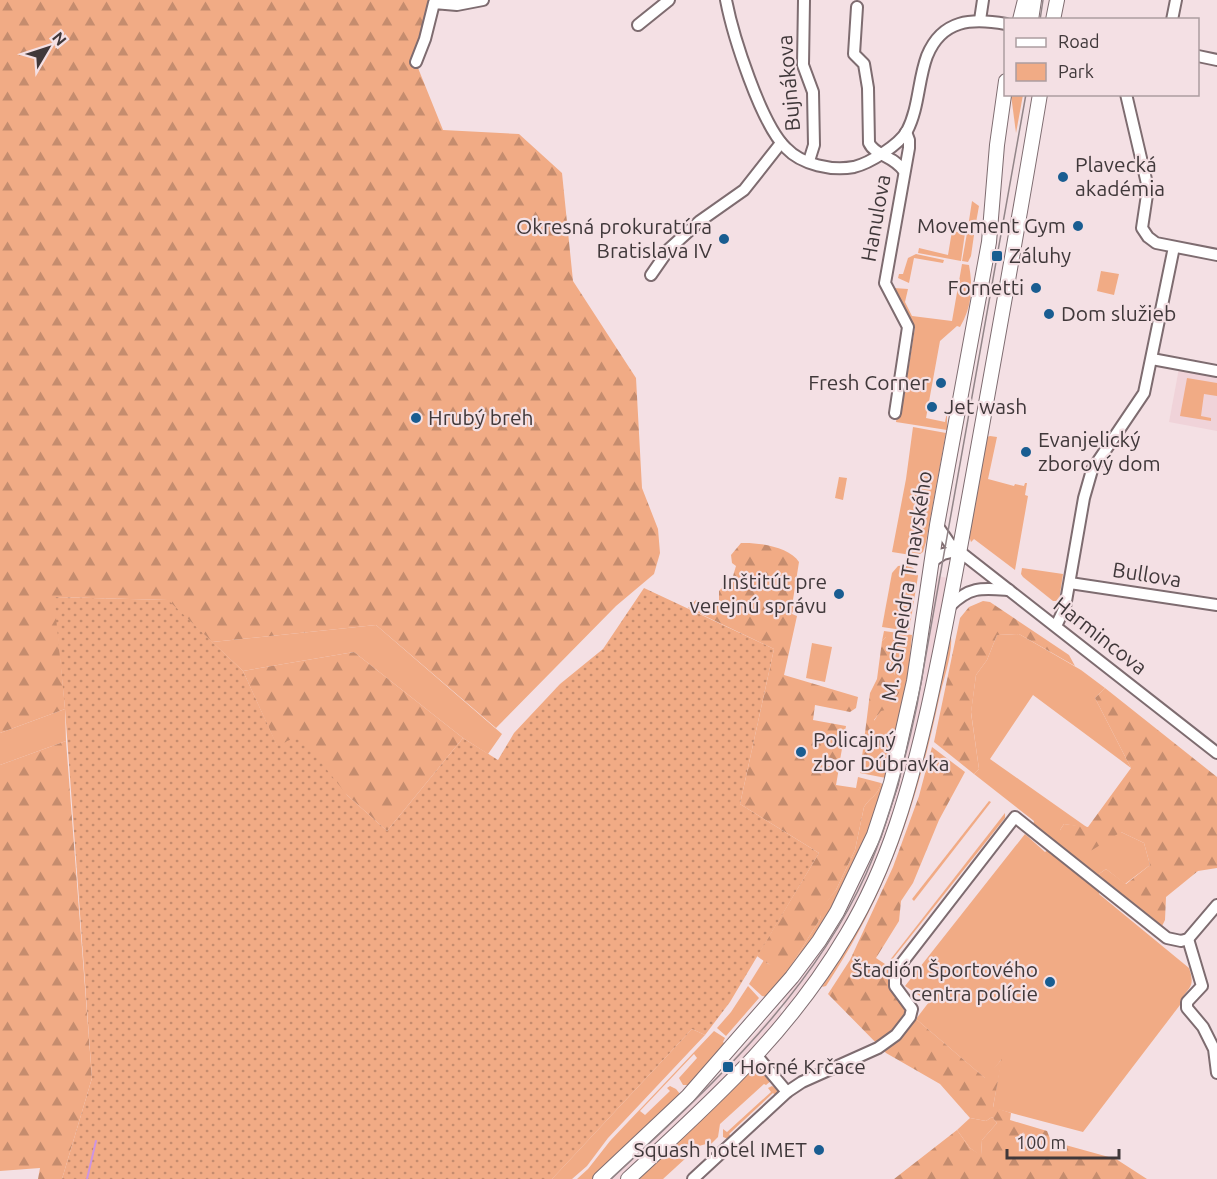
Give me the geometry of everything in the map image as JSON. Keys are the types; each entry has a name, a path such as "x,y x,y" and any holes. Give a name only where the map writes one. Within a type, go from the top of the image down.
{"main road":[{"path":"1020,18 1025,0"},
{"path":"1031,18 1034,0"},
{"path":"1053,18 1057,0"},
{"name":"M. Schneidra Trnavského","path":"600,1179 704,1079 806,959 843,901 874,835 891,783 912,690 937,525 989,242 1004,89"},
{"name":"M. Schneidra Trnavského","path":"628,1179 757,1056 795,1011 836,952 860,912 888,851 903,809 919,749 950,606 1000,332 1040,96"}],"street":[{"path":"416,63 426,39 434,3 457,5 483,0"},
{"path":"638,25 669,0"},
{"name":"Hanulova","path":"726,0 733,29 768,124 790,152 835,169 864,164 894,146 906,132 918,97 924,64 930,47 949,28 966,21 980,20 1004,24"},
{"name":"Bujnákova","path":"804,0 803,65 813,92 814,145 809,161"},
{"path":"980,20 983,0"},
{"path":"1172,18 1176,0"},
{"path":"857,7 854,54 864,64 869,143 871,148 896,161 904,171"},
{"path":"1199,56 1217,60"},
{"path":"1126,96 1148,188 1142,228 1156,243 1217,255"},
{"name":"Hanulova","path":"895,413 908,327 885,283 909,140 906,132"},
{"path":"651,274 669,249 700,221 744,190 781,143"},
{"path":"1056,626 1065,607 1084,498 1092,470 1144,393 1174,247"},
{"path":"1152,359 1217,371"},
{"name":"Harmincova","path":"937,525 950,544 1217,753"},
{"path":"931,562 943,554 960,550"},
{"name":"Bullova","path":"1070,583 1217,605"},
{"path":"950,606 970,590 984,588 1009,590"},
{"path":"693,1179 787,1092 878,1048 896,1035 910,1017 912,1009 895,986 895,972 1015,817 1167,938 1181,941 1188,939 1217,905"},
{"path":"1188,939 1202,986 1187,1002 1187,1008 1203,1027 1214,1049 1217,1073"},
{"path":"757,1056 787,1092"}],"shaded area":[{"path":"1179,368 1217,377 1217,431 1169,422"},
{"path":"938,576 947,578 921,720 901,801 869,884 817,972 786,1010 782,1002 827,941 856,890 920,671"},
{"path":"779,1006 782,1015 712,1094 621,1179 607,1179 723,1071"}],"green space":[{"path":"0,0 434,0 416,63 443,130 519,134 562,173 573,281 636,378 642,488 658,529 660,553 654,574 616,606 496,728 376,625 212,642 167,600 55,597 65,709 0,733"},
{"path":"1011,96 1023,96 1016,133"},
{"path":"972,201 979,206 975,228 968,227"},
{"path":"952,231 965,233 961,261 918,253 919,248 948,255"},
{"path":"967,233 974,235 968,262 962,261"},
{"path":"916,254 944,260 943,263 914,258 909,283 898,278 899,274 903,274 908,258"},
{"path":"962,264 969,265 971,289 969,304 960,327 957,326 940,341 926,418 945,422 947,412 947,430 896,422 899,399 904,397 915,327 894,288 908,289 905,302 912,316 952,321"},
{"path":"1101,271 1119,274 1114,295 1097,291"},
{"path":"1187,378 1217,383 1217,396 1204,394 1201,416 1211,418 1211,421 1180,416"},
{"path":"913,427 946,433 926,542 923,552 917,556 892,552"},
{"path":"987,437 997,437 988,479 1014,486 1015,484 1024,486 1027,483 1025,495 1028,496 1015,570 974,539 971,542 968,533"},
{"path":"839,477 847,478 843,500 835,498"},
{"path":"741,543 756,543 781,549 799,562 792,606 794,607 792,614 797,616 784,675 858,697 856,708 850,712 815,705 813,720 846,726 840,760 820,758 819,764 839,768 836,785 856,788 858,777 881,783 878,791 864,807 855,850 836,890 823,907 820,919 791,966 786,967 773,966 757,956 819,853 740,804 774,649 688,608 696,600 714,608 719,601 719,591 733,576 736,566 732,563 731,555"},
{"path":"898,566 911,567 918,576 909,631 882,627 892,573"},
{"path":"1022,568 1063,574 1059,601 1053,601 1023,577"},
{"path":"644,588 774,649 740,804 819,853 730,1002 705,1035 692,1029 552,1179 62,1179 92,1078 65,709 54,597 168,600 243,671 277,745 300,736 347,795 387,831 463,738 498,760 514,733 560,684 603,649"},
{"path":"983,601 990,602 1069,655 1075,666 1019,634 997,635 987,660 976,675 971,713 979,769 974,774 934,742 960,618 969,607"},
{"path":"376,625 502,734 488,754 463,738 354,652 243,671 212,642"},
{"path":"884,631 912,635 908,676 886,778 860,773 881,773 886,759 886,739 874,721 883,707 892,683 895,666 895,655 886,637 882,641"},
{"path":"896,634 902,637 899,648 901,652 894,666 900,691 890,709 881,711 874,720 878,724 886,722 891,725 889,750 880,773 860,773 870,693 877,679 882,641"},
{"path":"1019,634 1081,670 1105,688 1095,698 1131,768 1033,695 990,759 1088,828 1064,824 1060,830 1121,832 1144,843 1150,865 1125,884 1106,869 1096,876 1033,825 1034,821 974,774 979,769 971,712 976,675 987,660 997,635"},
{"path":"951,637 949,659 930,738 897,848 866,917 826,986 822,987 866,910 925,750"},
{"path":"812,643 832,647 825,682 806,678"},
{"path":"354,652 463,738 387,831 347,795 277,746 243,671"},
{"path":"1105,688 1217,777 1217,868 1198,871 1166,897 1165,920 1162,926 1096,876 1106,869 1126,884 1150,865 1144,843 1121,832 1089,852 1060,830 1064,824 1088,827 1131,768 1095,698"},
{"path":"65,709 66,741 0,765 0,733"},
{"path":"66,741 92,1078 62,1179 38,1179 40,1168 0,1171 0,765"},
{"path":"932,747 965,772 939,820 913,883 901,901 899,921 876,958 885,964 890,973 906,1010 904,1021 910,1026 916,1019 985,1078 1002,1059 993,1107 1011,1113 1010,1120 1047,1131 1051,1141 1116,1159 1147,1179 894,1179 957,1130 970,1148 981,1155 982,1140 997,1123 992,1117 986,1121 970,1118 940,1084 886,1053 828,994 850,960 893,867 919,796"},
{"path":"881,783 884,786 884,792 854,870 811,945 767,997 762,996 749,984 764,960 768,964 791,966 820,919 822,907 836,890 855,850 864,807 878,791"},
{"path":"989,801 991,802 914,901 912,899"},
{"path":"1005,813 1005,818 891,961 890,960"},
{"name":"Štadión Športového centra polície","path":"1025,834 1045,852 1048,850 1100,891 1099,894 1189,968 1191,975 1191,985 1180,1005 1083,1132 993,1108 1001,1060 986,1079 916,1019 929,1002 905,986"},
{"path":"748,986 759,998 726,1036 717,1028"},
{"path":"692,1029 705,1035 608,1138 587,1166 572,1179 552,1179"},
{"path":"714,1031 725,1038 723,1042 725,1044 690,1085 683,1085 679,1078 697,1058 694,1054 640,1111 645,1115 670,1091 667,1088 670,1086 680,1094 674,1104 593,1179 577,1179 610,1141"},
{"path":"755,1069 764,1071 772,1080 764,1084 720,1124 718,1137 710,1145 699,1146 663,1179 635,1179 750,1072"},
{"path":"772,1086 778,1090 776,1096 773,1093 729,1134 732,1137 728,1139 723,1137 723,1129 727,1132 771,1092 768,1088"},
{"path":"992,1117 997,1123 982,1140 981,1156 970,1148 957,1130 970,1118 986,1121"}],"waterway":[{"path":"87,1179 96,1141"}],"tram line":[{"path":"1040,18 1043,0"},
{"path":"611,1179 720,1075 786,1001 816,961 843,919 875,854 896,791 917,705 1026,96"}],"place":[{"name":"Plavecká akadémia","path":"1063,177"},
{"name":"Movement Gym","path":"1078,226"},
{"name":"Okresná prokuratúra Bratislava IV","path":"724,239"},
{"name":"Záluhy","path":"997,256"},
{"name":"Fornetti","path":"1036,288"},
{"name":"Dom služieb","path":"1049,314"},
{"name":"Fresh Corner","path":"941,383"},
{"name":"Jet wash","path":"932,407"},
{"name":"Hrubý breh","path":"416,418"},
{"name":"Evanjelický zborový dom","path":"1026,452"},
{"name":"Inštitút pre verejnú správu","path":"839,594"},
{"name":"Policajný zbor Dúbravka","path":"801,752"},
{"name":"Štadión Športového centra polície","path":"1050,982"},
{"name":"Horné Krčace","path":"728,1067"},
{"name":"Squash hotel IMET","path":"819,1150"}]}
